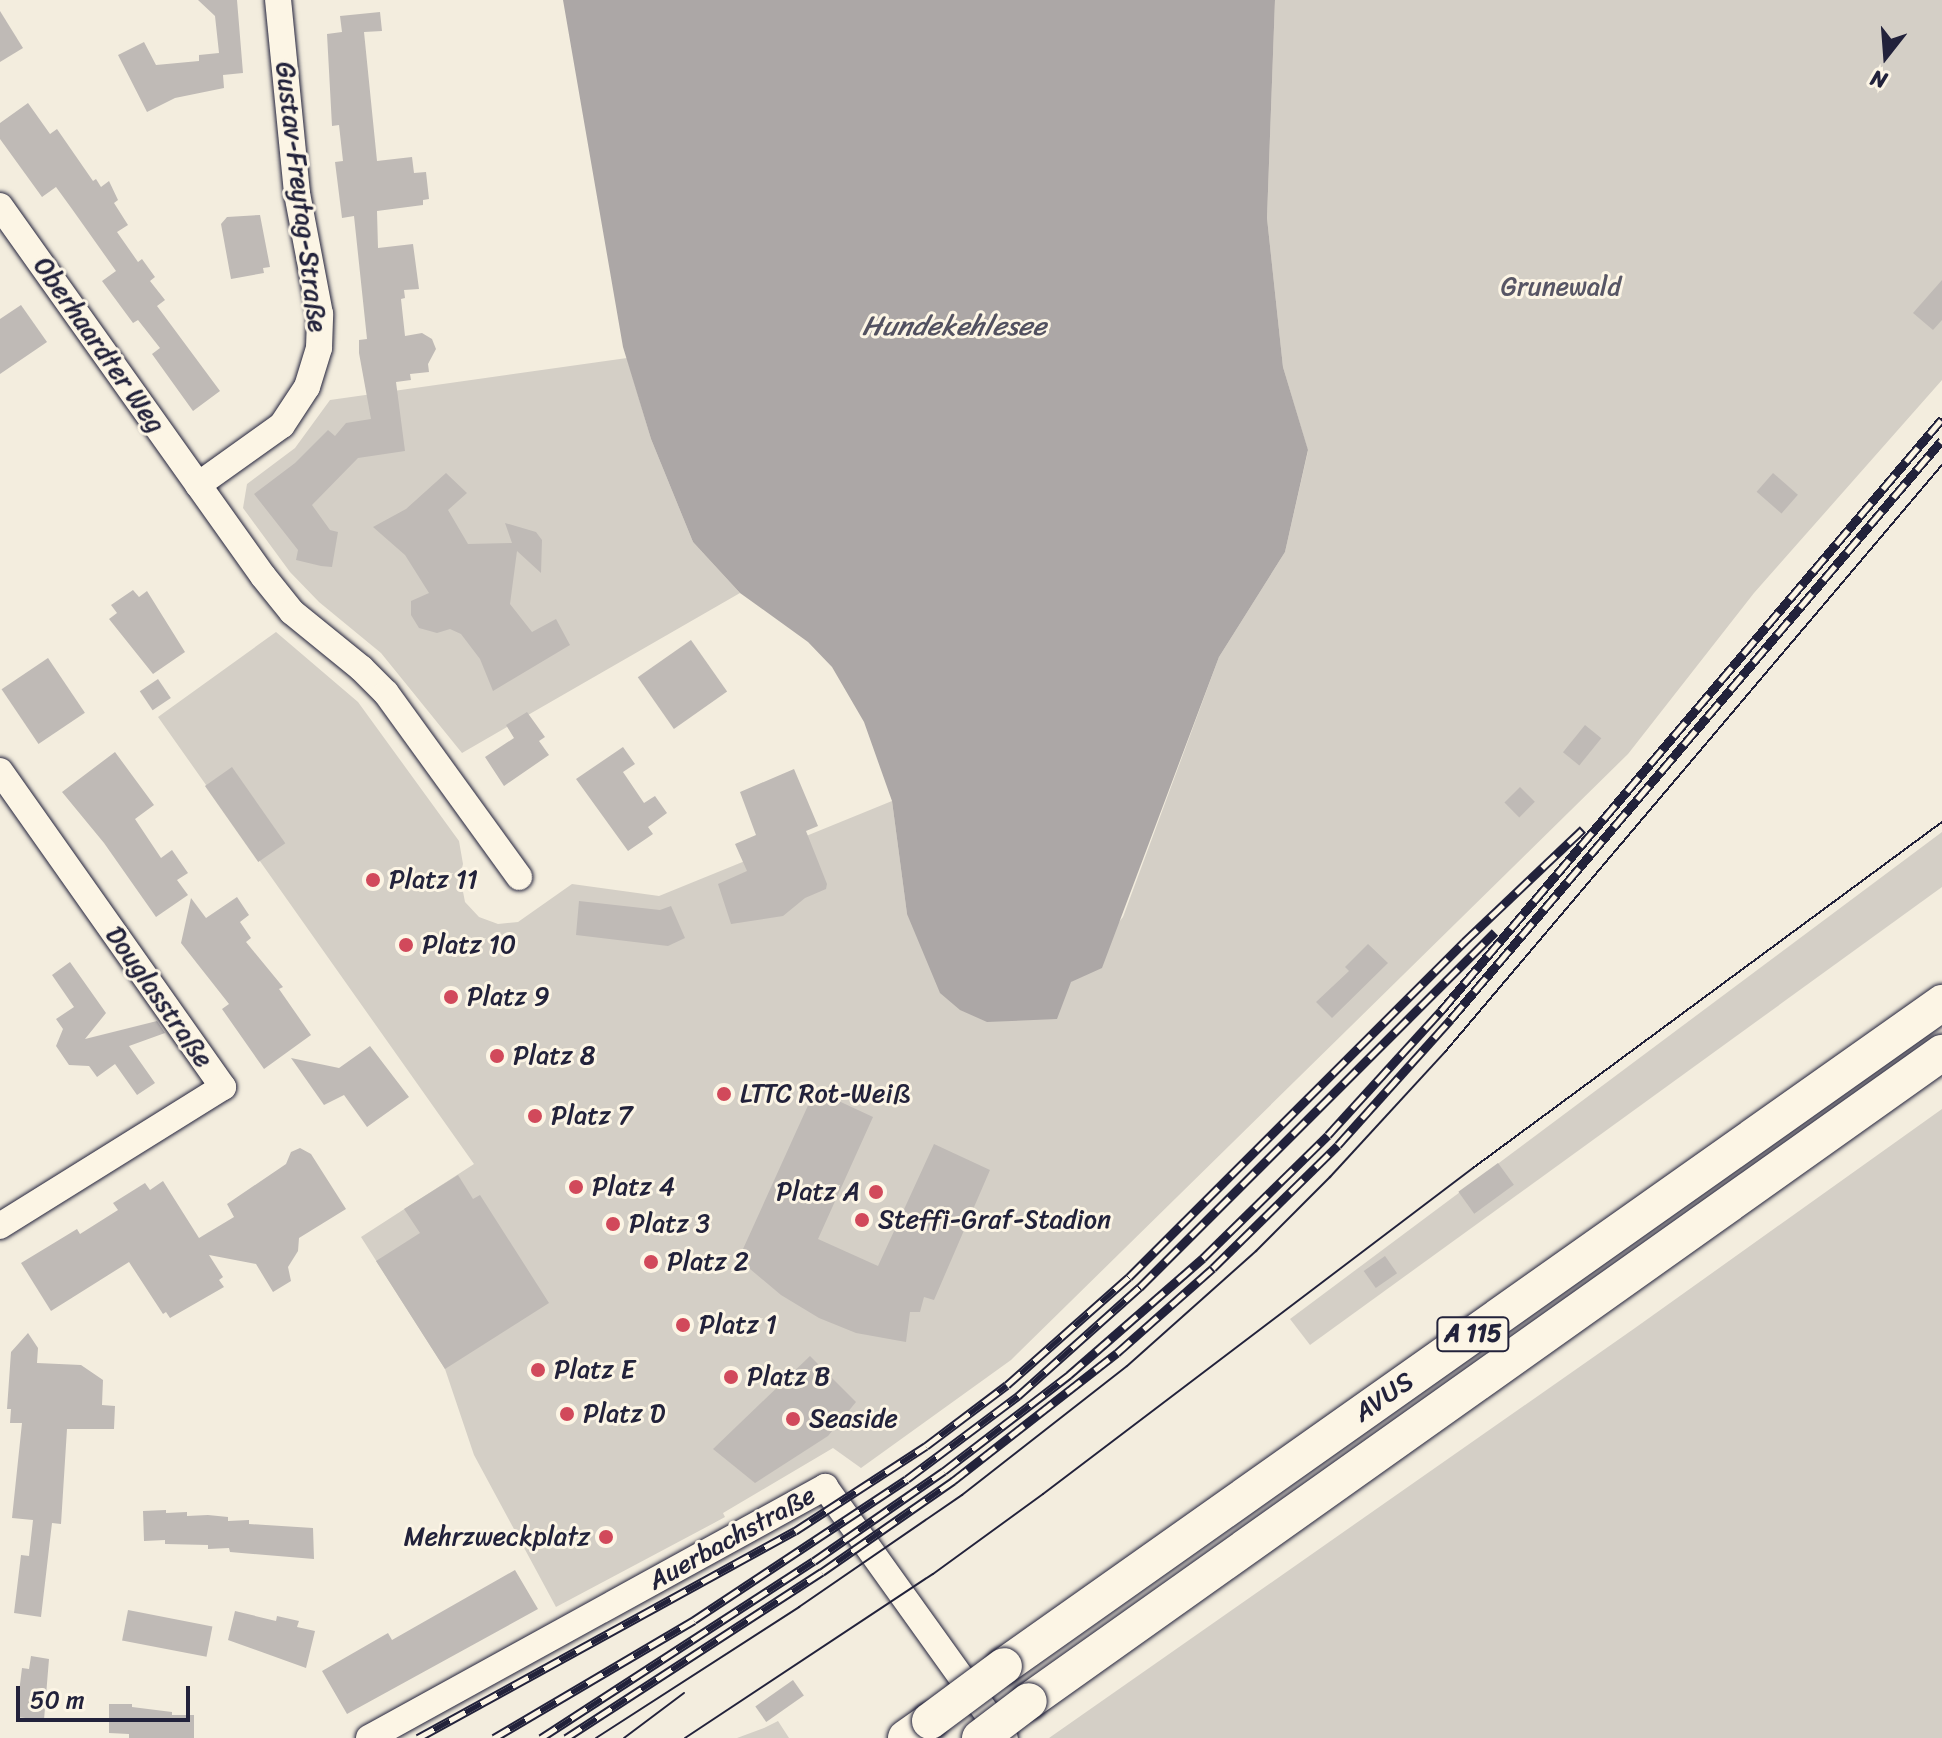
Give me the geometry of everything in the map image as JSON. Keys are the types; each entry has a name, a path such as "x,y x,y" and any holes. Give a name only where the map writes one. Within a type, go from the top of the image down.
{"highway":[{"name":"AVUS","path":"918,1730 1004,1666 1942,1003"},
{"name":"AVUS","path":"980,1738 1942,1053"}],"street":[{"name":"Gustav-Freytag-Straße","path":"198,485 282,425 307,387 319,348 320,314 297,193 278,0"},
{"name":"Oberhaardter Weg","path":"0,206 292,612 361,668 386,693 519,877"},
{"name":"Douglasstraße","path":"0,771 223,1087 0,1226"},
{"name":"Auerbachstraße","path":"369,1738 825,1487 1005,1738"}],"green space":[{"name":"Grunewald","path":"1275,0 1942,0 1942,380 1754,593 1628,754 1011,1360 861,1468 833,1448 723,1513 725,1517 556,1607 474,1455 445,1369 361,1237 474,1164 158,717 276,632 358,702 459,841 463,864 460,876 465,902 479,917 498,924 518,922 572,884 659,896 892,801 907,914 1071,982 1123,917 1219,657 1285,552 1308,451 1283,367 1267,218"},
{"path":"627,358 651,439 693,542 740,593 462,753 381,653 319,602 290,572 243,508 247,484 295,448 330,400"},
{"path":"1942,832 1942,887 1310,1345 1290,1319"},
{"path":"1942,1109 1942,1738 1049,1738 1635,1328"},
{"path":"778,1721 789,1738 737,1738 764,1728"}],"water":[{"name":"Hundekehlesee","path":"563,0 1275,0 1267,218 1283,367 1308,450 1285,552 1219,657 1102,968 1071,982 1057,1019 987,1022 960,1010 940,993 907,914 892,801 864,722 832,667 808,642 740,593 693,542 651,439 623,347"}],"building":[{"path":"198,0 237,0 243,73 223,75 224,88 175,98 147,112 118,55 144,42 156,65 199,61 199,55 219,53 215,16"},
{"path":"0,11 23,48 0,62"},
{"path":"380,12 382,31 364,32 377,161 412,157 414,173 426,172 429,199 423,200 423,205 377,211 378,248 413,244 419,289 404,290 405,298 401,299 405,336 422,333 432,339 436,349 428,364 429,372 410,374 411,380 396,382 405,451 358,458 312,505 330,530 338,532 332,567 321,566 296,560 298,550 254,494 295,463 328,430 335,436 346,423 371,419 359,353 359,340 367,339 354,216 342,218 335,162 343,161 339,125 332,126 327,34 342,32 340,16"},
{"path":"28,103 50,134 57,129 93,181 96,179 101,187 109,181 118,200 114,203 128,225 117,232 138,262 142,259 155,277 150,281 165,300 157,306 220,391 193,411 152,354 160,348 138,320 133,323 102,281 116,271 56,187 42,197 0,139 0,123"},
{"path":"260,215 270,267 263,268 264,273 231,279 221,224 227,217"},
{"path":"1942,280 1942,320 1933,330 1913,313"},
{"path":"21,305 47,342 0,374 0,319"},
{"path":"446,473 467,493 448,510 468,544 512,543 505,523 536,532 542,540 541,573 517,551 510,604 532,632 556,619 570,645 493,691 480,659 461,634 450,629 437,633 419,628 411,615 411,601 429,593 405,555 373,527 406,509"},
{"path":"1773,473 1798,495 1782,514 1757,492"},
{"path":"133,590 139,597 147,591 185,652 153,674 109,619 117,613 111,605"},
{"path":"691,640 727,692 674,729 638,677"},
{"path":"48,658 85,713 38,744 2,689"},
{"path":"158,679 171,698 153,710 140,691"},
{"path":"527,712 545,737 539,741 549,755 504,786 485,757 514,738 506,725"},
{"path":"1585,725 1601,738 1579,765 1563,752"},
{"path":"623,747 635,764 623,772 644,803 655,796 667,813 648,827 653,834 628,851 576,779"},
{"path":"115,752 154,805 135,819 161,858 172,850 188,873 177,880 188,895 156,917 104,843 62,792"},
{"path":"232,767 285,843 258,862 205,786"},
{"path":"794,769 818,826 806,831 827,884 826,889 805,898 783,916 731,924 718,884 747,871 735,844 756,835 740,792"},
{"path":"1520,787 1535,802 1519,817 1504,803"},
{"path":"237,897 249,915 240,922 251,938 246,942 283,987 279,989 311,1035 264,1069 222,1009 229,1004 181,943 191,898 206,918"},
{"path":"579,901 660,910 671,906 685,938 668,946 576,935"},
{"path":"1368,944 1388,963 1332,1018 1316,1002 1349,971 1345,967"},
{"path":"70,962 106,1013 85,1039 157,1021 165,1033 129,1046 155,1083 137,1095 115,1064 97,1077 89,1066 69,1065 56,1046 63,1029 56,1019 74,1007 52,975"},
{"path":"370,1046 409,1097 367,1127 344,1095 324,1105 291,1058 339,1068"},
{"name":"Steffi-Graf-Stadion","path":"815,1090 873,1117 818,1239 878,1266 934,1144 990,1170 934,1300 924,1297 920,1312 910,1312 906,1342 856,1333 819,1318 781,1295 750,1269 743,1249"},
{"path":"300,1148 311,1154 346,1209 299,1238 298,1251 288,1267 291,1281 273,1292 256,1264 209,1255 223,1277 219,1280 224,1287 170,1318 166,1312 163,1314 129,1262 51,1311 21,1263 77,1229 80,1234 118,1210 113,1203 145,1183 150,1190 163,1181 199,1238 234,1217 227,1204 286,1164 291,1152"},
{"path":"1498,1163 1514,1185 1474,1214 1458,1192"},
{"path":"458,1175 473,1199 480,1195 549,1303 445,1369 376,1261 420,1233 404,1209"},
{"path":"1385,1256 1397,1273 1376,1288 1364,1271"},
{"path":"28,1333 38,1348 37,1363 81,1365 103,1380 102,1405 115,1406 114,1429 67,1429 61,1524 52,1523 41,1617 14,1613 21,1555 29,1556 33,1520 12,1518 22,1423 10,1423 11,1409 7,1409 11,1352"},
{"name":"Seaside","path":"810,1356 856,1402 828,1436 755,1483 713,1449"},
{"path":"166,1510 166,1513 187,1512 187,1516 228,1517 228,1521 249,1520 249,1524 313,1528 314,1559 230,1552 229,1548 208,1549 208,1545 165,1544 165,1540 144,1541 143,1511"},
{"path":"515,1570 538,1609 347,1714 322,1671 388,1633 392,1640"},
{"path":"128,1610 212,1626 207,1657 122,1640"},
{"path":"235,1611 276,1621 277,1616 299,1621 297,1627 315,1631 306,1668 228,1640"},
{"path":"31,1656 49,1659 44,1720 16,1717 22,1668 29,1669"},
{"path":"793,1680 804,1696 766,1722 755,1706"},
{"path":"109,1704 132,1704 132,1707 172,1712 172,1715 194,1715 194,1738 129,1738 129,1734 109,1733"}],"tram line":[{"path":"596,1738 799,1607 962,1495 1127,1366 1256,1251 1330,1177 1445,1052 1942,465"},
{"path":"685,1738 933,1574 1043,1494 1473,1168 1942,822"},
{"path":"624,1738 684,1693"}],"railway":[{"path":"541,1738 814,1561 944,1471 1069,1375 1203,1258 1328,1135 1441,1011 1942,419"},
{"path":"566,1738 822,1572 953,1481 1117,1353 1213,1268 1338,1145 1451,1019 1942,440"},
{"path":"418,1738 795,1531 926,1446 1007,1385 1129,1277 1464,942 1583,829"},
{"path":"494,1738 694,1620 907,1479 1018,1396 1140,1287 1495,932"}],"place":[{"name":"Platz 11","path":"373,880"},
{"name":"Platz 10","path":"406,945"},
{"name":"Platz 9","path":"451,997"},
{"name":"Platz 8","path":"497,1056"},
{"name":"LTTC Rot-Weiß","path":"724,1094"},
{"name":"Platz 7","path":"535,1116"},
{"name":"Platz 4","path":"576,1187"},
{"name":"Platz A","path":"876,1192"},
{"name":"Steffi-Graf-Stadion","path":"862,1220"},
{"name":"Platz 3","path":"613,1224"},
{"name":"Platz 2","path":"651,1262"},
{"name":"Platz 1","path":"683,1325"},
{"name":"Platz E","path":"538,1370"},
{"name":"Platz B","path":"731,1377"},
{"name":"Platz D","path":"567,1414"},
{"name":"Seaside","path":"793,1419"},
{"name":"Mehrzweckplatz","path":"606,1537"}]}
